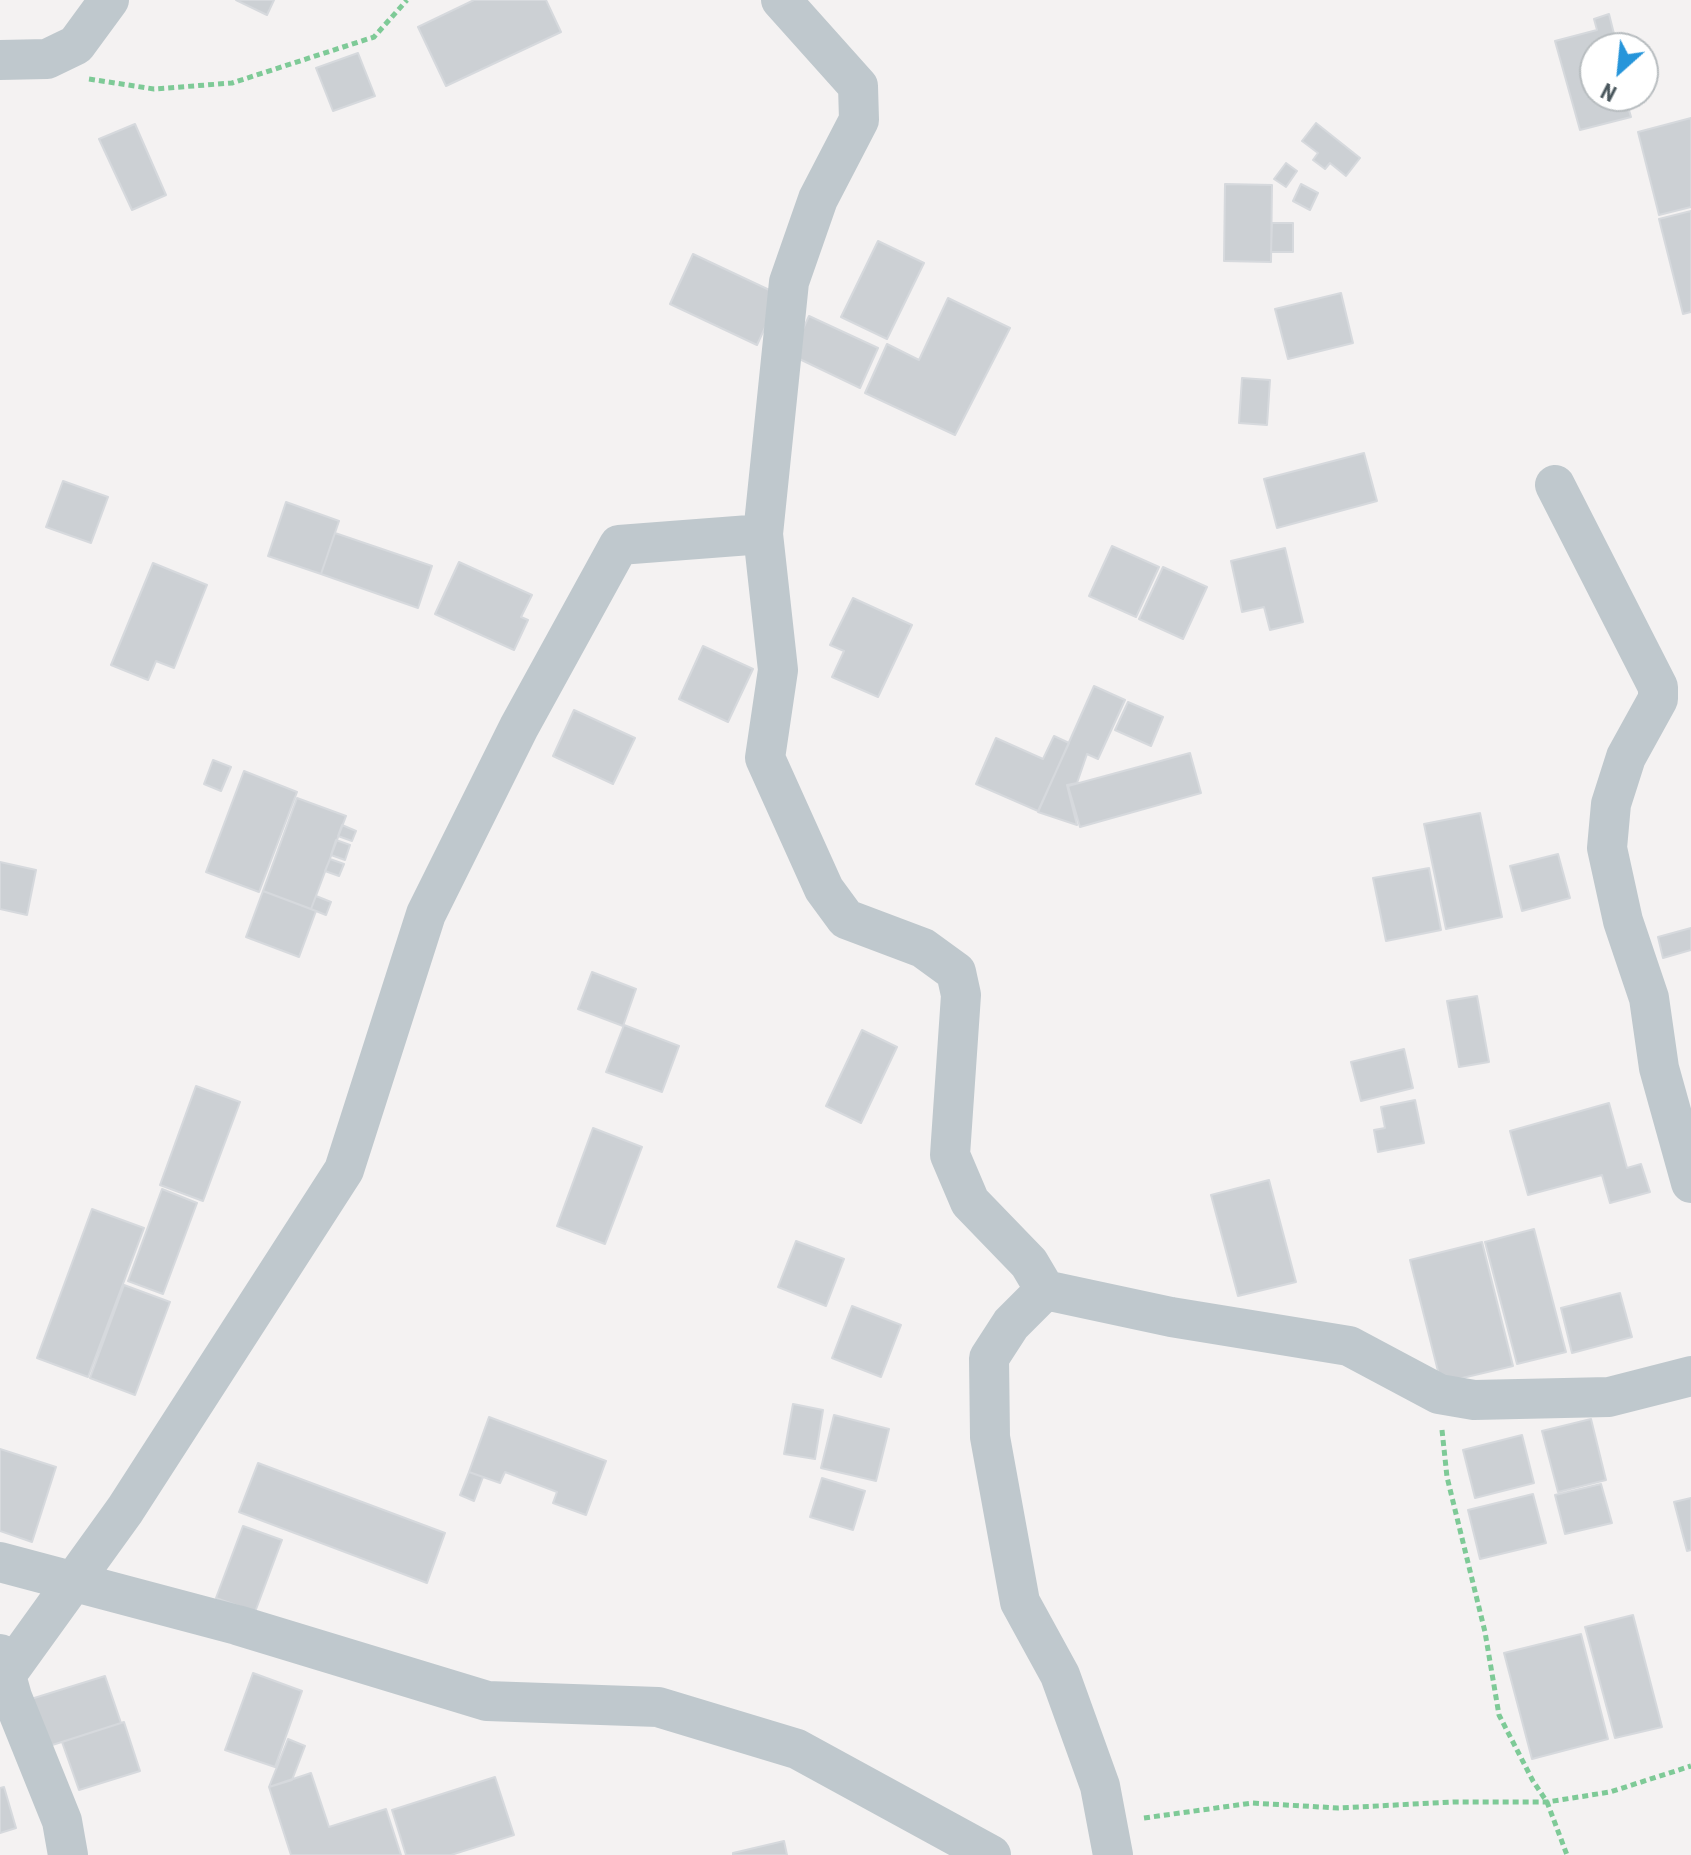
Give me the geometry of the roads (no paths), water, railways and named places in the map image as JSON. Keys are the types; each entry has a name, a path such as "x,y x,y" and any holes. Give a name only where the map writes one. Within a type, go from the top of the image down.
{"street":[{"path":"0,60 47,59 76,45 109,0"},
{"path":"781,0 858,86 859,120 818,199 789,282 763,534 778,670 765,758 824,889 846,919 923,948 956,972 961,995 950,1155 970,1202 1029,1263 1045,1290 1171,1317 1349,1346 1439,1394 1474,1400 1609,1397 1691,1376"},
{"path":"1555,485 1658,687 1658,699 1626,757 1611,804 1607,848 1623,921 1649,998 1659,1068 1691,1183"},
{"path":"68,1855 62,1821 12,1697 3,1665 73,1583 125,1510 344,1170 426,914 519,727 619,545 763,534"},
{"path":"1045,1290 1011,1324 989,1358 990,1437 1020,1602 1060,1675 1100,1786 1110,1839"},
{"path":"0,1562 237,1625 487,1701 658,1707 672,1711 797,1749 991,1855"}]}
